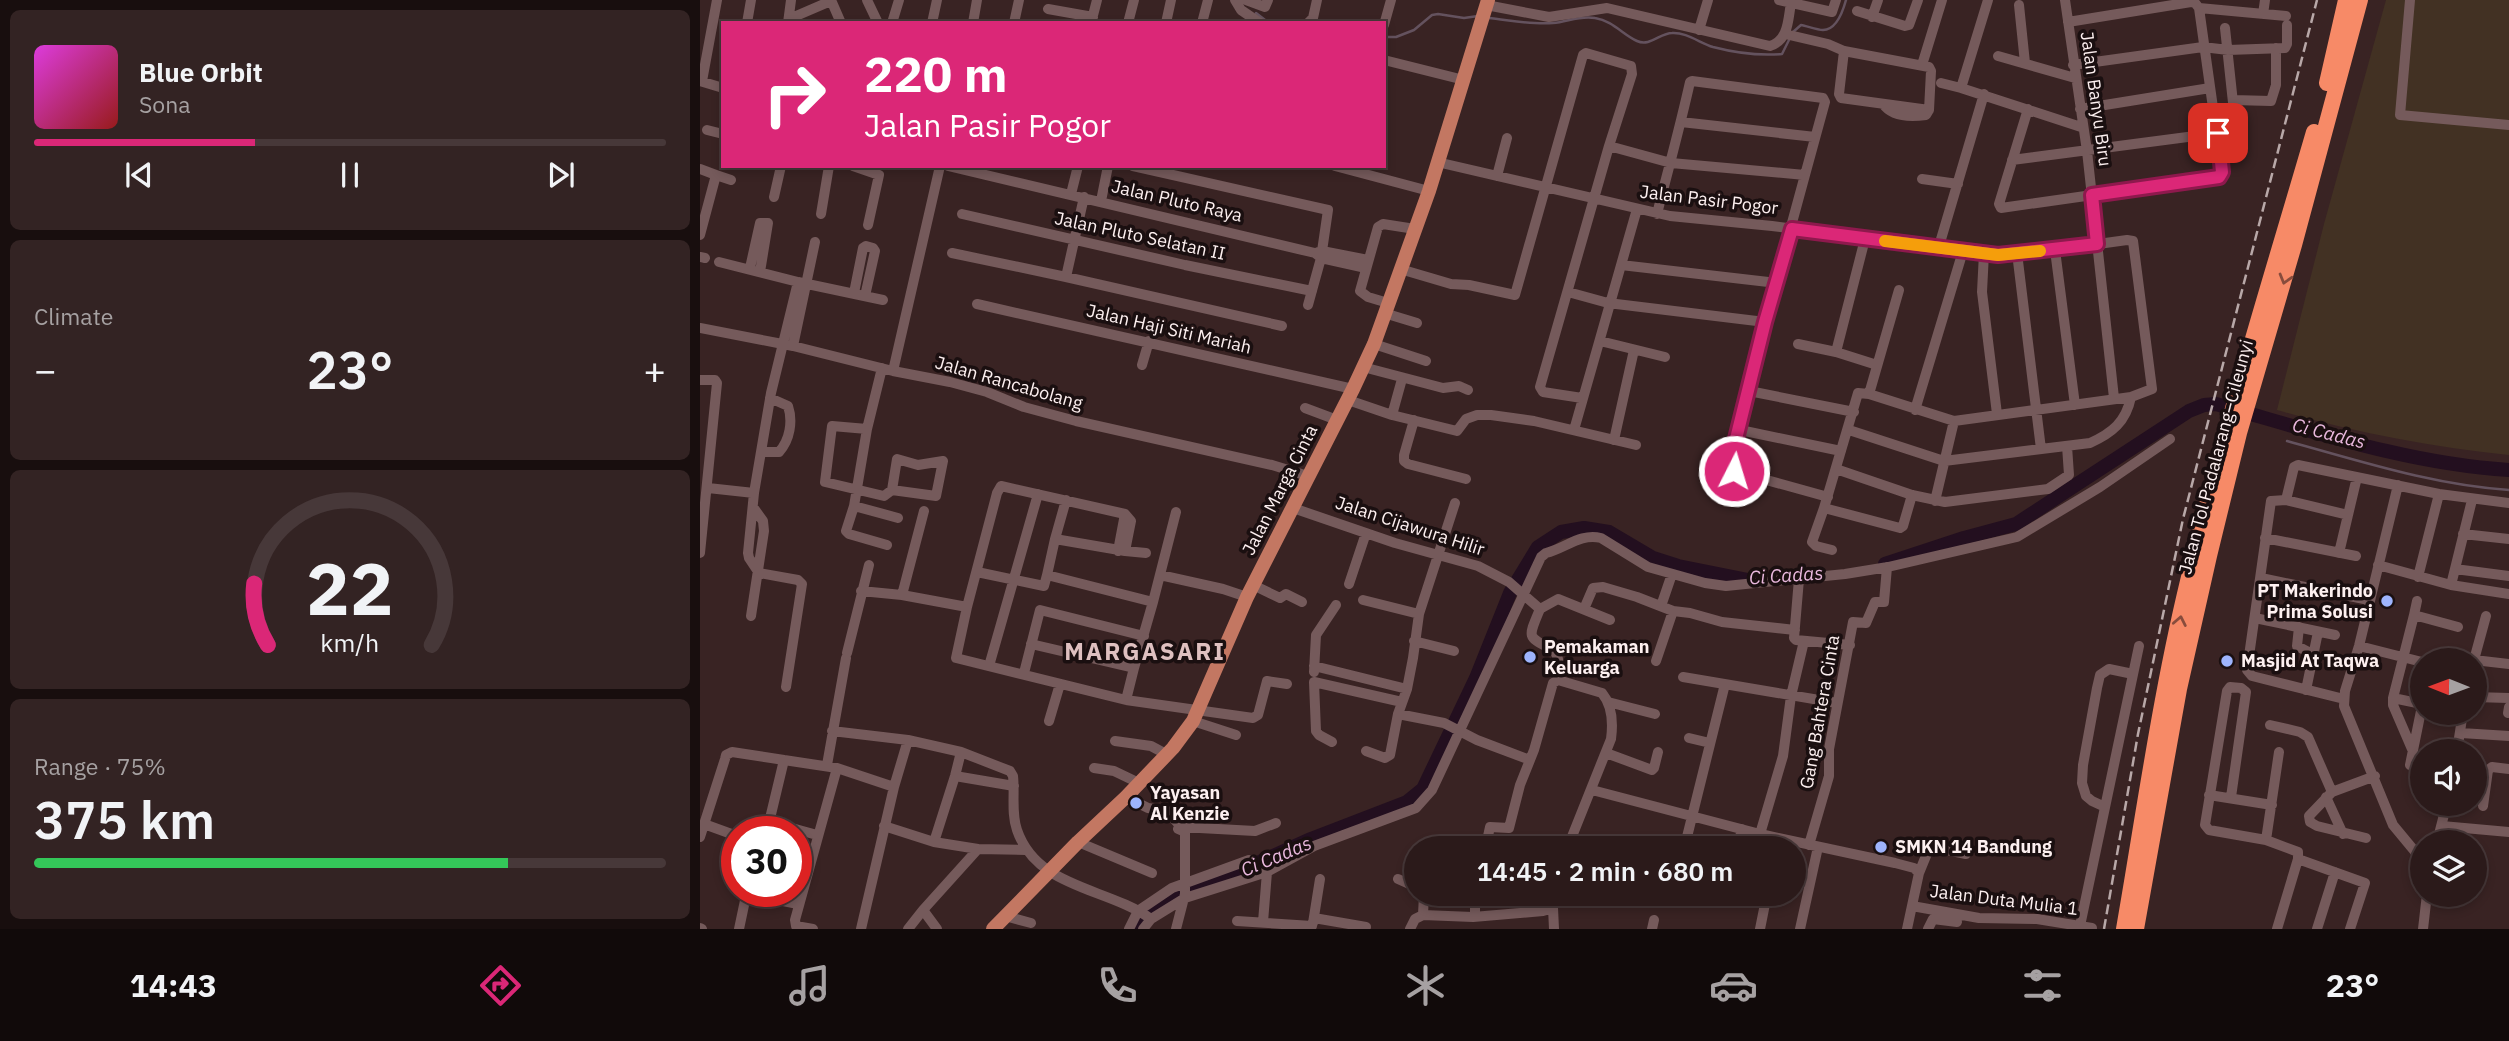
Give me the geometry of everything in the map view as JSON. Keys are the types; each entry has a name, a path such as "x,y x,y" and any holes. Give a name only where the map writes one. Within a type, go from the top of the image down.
{"highway":[{"name":"Jalan Tol Padalarang–Cileunyi","path":"2243,398 2323,99 2346,0"},
{"name":"Jalan Tol Padalarang–Cileunyi","path":"2124,929 2188,582 2243,398 2294,245 2360,0"},
{"name":"Jalan Tol Padalarang–Cileunyi","path":"2136,929 2179,689 2233,431"}],"main road":[{"name":"Jalan Marga Cinta","path":"993,929 1126,797 1166,754 1195,717 1250,591 1351,395 1374,344 1429,191 1484,9"}],"street":[{"path":"717,0 701,81 721,87"},
{"path":"747,21 751,0"},
{"path":"867,0 877,21"},
{"path":"893,21 899,0"},
{"path":"932,21 937,0"},
{"path":"973,21 977,0"},
{"path":"1014,21 1019,0"},
{"path":"1048,9 1092,20 1097,0"},
{"path":"1129,21 1134,0"},
{"path":"1166,21 1171,0"},
{"path":"1203,21 1208,0"},
{"path":"1236,0 1248,19"},
{"path":"1248,19 1250,2 1265,7 1268,0"},
{"path":"1310,21 1317,0"},
{"path":"1385,21 1391,0"},
{"path":"1578,12 1591,0"},
{"path":"1699,30 1707,0"},
{"path":"1779,0 1832,12 1836,0"},
{"path":"1872,17 1878,0"},
{"path":"1857,11 1907,26 1918,0"},
{"path":"1922,65 1942,0"},
{"path":"1961,88 1989,0"},
{"name":"Jalan Banyu Biru","path":"2064,0 2081,127 2087,151 2114,398"},
{"path":"2263,14 2265,0"},
{"path":"2410,0 2400,115 2509,125"},
{"path":"791,2 795,21 831,1 840,21"},
{"path":"1790,36 1791,3"},
{"path":"2028,109 2000,207 2219,177 2222,172 2199,8 2195,3 2068,22"},
{"path":"1484,9 1549,17 1602,4 1770,46 1790,36 1828,44 1844,51 1922,65 1929,67 1931,71 1929,110 1840,96 1844,51"},
{"path":"2019,5 2025,63"},
{"path":"2074,65 2203,47 2228,50 2285,48 2287,44 2286,20 2263,14 2199,8"},
{"path":"2225,28 2234,113"},
{"path":"2233,100 2271,101 2276,85 2276,48"},
{"path":"1400,268 1451,284 1469,285 1514,295 1547,188 1583,55 1586,53 1631,66 1632,74 1609,146 1541,389 1543,392 1582,398"},
{"path":"1998,56 2075,78"},
{"path":"1386,60 1464,80"},
{"path":"1657,214 1690,82 1694,80 1821,97 1825,103 1765,322 1731,466 1734,471 1899,529 1903,526 1912,495"},
{"path":"1941,83 1984,94 2081,127"},
{"path":"2080,109 2210,88"},
{"path":"1939,246 1984,94"},
{"path":"1681,122 1815,137"},
{"path":"707,130 721,134"},
{"path":"2012,160 2218,133"},
{"path":"1497,176 1507,138"},
{"path":"1609,146 1671,163 1805,175"},
{"name":"Jalan Pasir Pogor","path":"1437,162 1657,214 1998,255 2127,240 2135,243 2153,386 2151,390 2130,397"},
{"path":"774,197 781,168"},
{"path":"821,214 829,168"},
{"path":"861,168 879,175 868,225"},
{"path":"887,545 848,534 846,528 854,506 867,429 939,168"},
{"name":"Jalan Pluto Raya","path":"957,168 1367,264"},
{"path":"1071,194 1078,168"},
{"path":"1101,201 1108,168"},
{"path":"1142,168 1328,210 1308,305"},
{"path":"1353,168 1429,191"},
{"path":"700,169 731,180"},
{"path":"700,236 716,175"},
{"path":"1922,179 1958,184"},
{"path":"1066,277 1084,197"},
{"path":"1636,445 1574,430 1608,303 1637,209"},
{"name":"Jalan Pluto Selatan II","path":"962,214 1312,291"},
{"path":"1415,229 1379,226 1361,294 1417,323"},
{"path":"1836,352 1865,239"},
{"path":"751,616 759,573 748,552 754,493 771,392 788,345 802,283 815,242"},
{"path":"2055,250 2075,405"},
{"path":"1915,410 1963,251"},
{"path":"952,253 1282,326"},
{"path":"1984,253 1982,292 1997,414"},
{"path":"2017,253 2041,449"},
{"path":"719,262 883,300"},
{"path":"1621,265 1777,283"},
{"path":"1869,394 1899,290"},
{"path":"1568,292 1608,303 1765,322"},
{"name":"Jalan Haji Siti Mariah","path":"976,304 1149,341 1351,395 1392,415 1458,431 1466,419 1477,415 1491,415 1574,430"},
{"name":"Jalan Rancabolang","path":"707,330 788,345 950,382 1076,421 1272,465 1311,469"},
{"path":"1142,365 1149,341"},
{"path":"1600,341 1665,357"},
{"path":"1374,344 1426,360"},
{"path":"1798,344 1877,365"},
{"path":"1614,440 1634,350"},
{"path":"1363,368 1443,388 1459,386 1468,390"},
{"path":"1392,415 1402,379"},
{"path":"700,380 717,381 704,475 700,553"},
{"path":"1749,391 1854,412"},
{"path":"761,452 779,452 788,436 791,414 788,406 771,392"},
{"path":"1832,550 1816,546 1812,542 1849,430 1858,393 1869,394 1954,421 2130,397 2126,413 2112,432 2090,443 1944,461 1849,430"},
{"path":"1305,408 1337,420"},
{"path":"1414,420 1404,461 1466,479"},
{"path":"1935,501 1954,421"},
{"path":"867,429 834,424 831,428 825,482 884,496 892,490 897,459 918,465 940,460 944,463 937,496 892,490"},
{"path":"1740,430 1841,451"},
{"path":"1185,889 1267,872 1314,846 1416,808 1432,790 1454,729 1541,557 1584,537 1601,538 1636,561 1672,574 1726,586 1887,567 2017,537 2101,487 2170,439"},
{"path":"1836,469 1912,495 1945,502 2053,487 2069,475 2067,446"},
{"path":"2286,500 2294,469 2298,465 2472,500 2509,503"},
{"path":"2339,553 2357,477"},
{"path":"2398,485 2344,699 2347,713 2393,825 2410,845"},
{"path":"1121,551 1125,514 999,487 956,658 1195,717 1236,735"},
{"path":"705,495 754,493"},
{"path":"989,666 1038,494"},
{"path":"2418,576 2439,494"},
{"path":"1024,673 1066,500"},
{"path":"2344,699 2249,674 2247,670 2271,500 2286,500 2348,515"},
{"path":"2451,585 2472,500"},
{"path":"1366,751 1385,758 1390,755 1398,714 1407,689 1419,614 1455,503"},
{"path":"854,506 898,517"},
{"path":"902,595 924,511"},
{"path":"1126,700 1176,512"},
{"name":"Jalan Cijawura Hilir","path":"1290,514 1334,520 1366,533 1478,566 1509,582 1540,610"},
{"path":"1349,584 1366,533"},
{"path":"2463,534 2509,539"},
{"path":"2265,538 2356,556"},
{"path":"1055,539 1146,553"},
{"path":"812,853 832,766 832,731 869,565"},
{"path":"2378,565 2451,585 2509,594"},
{"name":"Gang Bahtera Cinta","path":"1800,929 1813,846 1829,776 1828,752 1854,621 1866,622 1875,602 1884,602 1887,567"},
{"path":"2455,569 2509,576"},
{"path":"977,572 1012,580 1045,581 1153,602"},
{"path":"759,573 798,580 802,584 786,687"},
{"path":"1661,606 1672,574"},
{"path":"1160,575 1280,598 1286,594 1302,602"},
{"path":"2261,578 2369,600"},
{"path":"1798,579 1796,640 1850,645"},
{"path":"1584,609 1593,588 1596,587 1637,597 1673,611 1730,624 1795,630"},
{"path":"861,592 902,595 967,607"},
{"path":"1558,680 1558,659 1555,651 1532,638 1531,632 1540,610 1558,599 1610,620"},
{"path":"1363,600 1419,614"},
{"path":"2410,744 2393,698 2417,601"},
{"path":"1332,742 1316,731 1314,666 1317,631 1331,616 1336,605"},
{"path":"1040,610 1144,636"},
{"path":"1656,661 1673,611"},
{"path":"2414,615 2458,628"},
{"path":"2477,648 2486,616"},
{"path":"2255,618 2335,635"},
{"path":"2299,627 2297,646 2314,655"},
{"path":"2305,690 2318,632"},
{"path":"1414,641 1454,651"},
{"path":"1760,834 1783,756 1791,696 1804,641"},
{"path":"1031,644 1134,667"},
{"path":"2086,927 2105,807 2139,646"},
{"path":"2359,646 2410,659"},
{"path":"2487,661 2509,664"},
{"path":"1314,666 1407,689"},
{"path":"2105,807 2086,796 2082,783 2097,688 2100,675 2109,669 2133,674"},
{"path":"1683,677 1837,703"},
{"path":"1488,836 1490,827 1509,828 1553,683 1558,680 1602,693 1608,702 1612,729 1606,753 1573,836"},
{"path":"1195,717 1255,718 1267,681 1287,684"},
{"path":"1314,682 1402,702"},
{"path":"1049,721 1060,684"},
{"path":"1687,836 1725,684"},
{"path":"2231,797 2246,692 2241,688 2230,687 2227,691 2206,825 2209,830 2266,840 2296,851 2298,859 2277,929"},
{"path":"2487,697 2509,698"},
{"path":"2393,698 2410,702"},
{"path":"1608,702 1655,714"},
{"path":"1398,714 1454,729 1530,760"},
{"path":"2270,725 2308,737 2343,834"},
{"path":"2459,739 2461,725"},
{"path":"832,731 908,740 961,752 1010,772 1013,776 1016,829 1026,850 1052,868 1060,880 1105,895 1144,915"},
{"path":"2460,733 2509,736"},
{"path":"1689,738 1710,743"},
{"path":"861,929 884,826 908,740"},
{"path":"1115,741 1151,746 1166,754"},
{"path":"700,836 726,755 736,752 832,766 894,787"},
{"path":"934,842 961,752"},
{"path":"1606,753 1652,769 1658,752"},
{"path":"2266,840 2279,752"},
{"path":"771,816 784,760"},
{"path":"2487,777 2488,770 2492,767 2509,769"},
{"path":"1094,768 1114,771 1139,783"},
{"path":"955,776 1014,786"},
{"path":"2366,838 2343,834 2310,822 2309,816 2329,794 2376,781"},
{"path":"1592,790 1764,836"},
{"path":"2209,795 2272,805"},
{"path":"1126,797 1148,808 1167,811 1181,827 1255,831 1276,823"},
{"path":"2441,830 2444,816"},
{"path":"704,819 721,828"},
{"path":"884,826 934,842 978,849 1026,850"},
{"path":"2442,826 2509,832"},
{"path":"1740,836 1742,829"},
{"path":"1176,929 1185,889 1185,832 1178,830"},
{"path":"812,834 817,835"},
{"path":"1078,842 1152,873"},
{"path":"1806,845 1895,863 1914,868 1919,873"},
{"path":"1907,929 1919,873 1928,851 1937,848 1966,854"},
{"path":"908,929 978,849"},
{"path":"2298,859 2365,883 2350,929"},
{"path":"1129,929 1144,915 1185,889 1249,860"},
{"path":"1263,922 1267,872"},
{"path":"2318,929 2335,872"},
{"path":"1398,878 1404,881"},
{"path":"1313,924 1320,879"},
{"path":"1423,906 1423,915"},
{"path":"1475,906 1475,917"},
{"path":"1760,929 1765,906"},
{"name":"Jalan Duta Mulia 1","path":"1912,906 1979,918 2037,919 2086,927"},
{"path":"739,929 744,907"},
{"path":"797,907 795,928 813,929"},
{"path":"2423,929 2426,907"},
{"path":"1410,929 1415,919 1423,915 1475,917 1528,913 1553,908 1554,929"},
{"path":"923,910 937,929"},
{"path":"1143,929 1144,915"},
{"path":"1005,916 1031,923"},
{"path":"1928,929 1930,921 1936,919 1972,926 2012,924 2016,929"},
{"path":"1237,921 1366,927"}],"shaded area":[{"path":"2386,0 2509,0 2509,455 2392,438 2277,410 2324,224"}],"waterway":[{"path":"1793,32 1801,25 1823,30 1832,27 1839,19 1846,0"},
{"path":"1256,13 1266,21"},
{"path":"1386,37 1396,37 1414,30 1432,15 1464,18 1478,16"},
{"path":"1488,18 1529,23 1595,18 1607,22 1637,41 1646,42 1677,33 1713,47 1756,54 1782,54 1790,38"},
{"name":"Ci Cadas","path":"1885,564 2016,524 2189,411 2204,405 2216,404 2398,454 2472,467 2509,470"},
{"path":"2287,441 2425,478 2509,490"},
{"name":"Ci Cadas","path":"1135,929 1144,911 1311,839 1407,802 1423,789 1476,678 1510,593 1538,547 1561,532 1584,528 1609,532 1653,558 1678,566 1753,581 1761,580"}],"railway":[{"path":"2104,929 2138,734 2183,519 2317,0"}],"slow traffic":[{"path":"1885,241 1998,255 2040,251"}],"place":[{"name":"PT Makerindo Prima Solusi","path":"2387,601"},
{"name":"Pemakaman Keluarga","path":"1530,657"},
{"name":"Masjid At Taqwa","path":"2227,661"},
{"name":"Yayasan Al Kenzie","path":"1136,803"},
{"name":"SMKN 14 Bandung","path":"1881,847"}],"district":[{"name":"MARGASARI","path":"1145,652"}],"route":[{"path":"1734,471 1731,459 1765,322 1792,229 1998,255 2097,244 2092,195 2219,177 2222,172 2218,133"}]}
